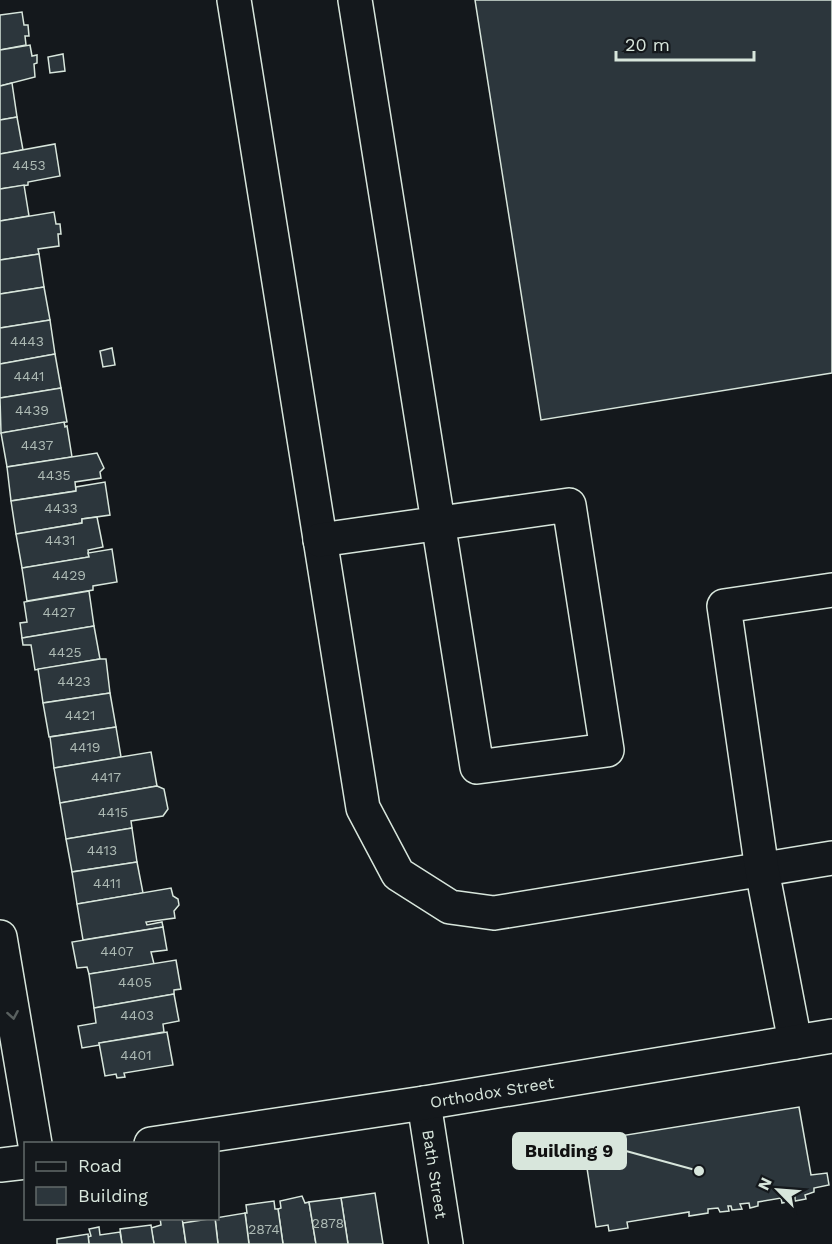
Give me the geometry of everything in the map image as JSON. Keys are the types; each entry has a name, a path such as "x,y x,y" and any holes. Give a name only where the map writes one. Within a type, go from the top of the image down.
{"street":[{"path":"234,0 363,808 398,874 450,907 494,913 832,858"},
{"path":"320,540 437,523 569,505 606,750 477,767 437,523 354,0"},
{"path":"795,1042 762,870 724,606 832,590"},
{"path":"0,937 35,1142"},
{"name":"Orthodox Street","path":"158,1142 424,1103 832,1036"},
{"name":"Bath Street","path":"424,1103 446,1244"},
{"path":"0,1166 24,1162"}],"building":[{"path":"475,0 832,0 832,373 541,420"},
{"path":"22,12 24,25 28,25 29,36 25,36 26,45 0,50 0,15"},
{"path":"30,45 32,56 37,55 37,63 34,64 35,77 0,86 0,50"},
{"path":"63,54 65,71 50,73 48,57"},
{"path":"12,83 17,117 0,120 0,86"},
{"path":"17,117 23,150 0,154 0,120"},
{"path":"55,144 60,176 28,182 28,185 0,189 0,154"},
{"path":"24,185 29,216 0,221 0,189"},
{"path":"54,212 56,224 60,224 59,246 38,249 39,254 0,260 0,221"},
{"path":"39,254 44,287 0,294 0,260"},
{"path":"44,287 50,320 0,328 0,294"},
{"path":"50,320 55,354 0,364 0,328"},
{"path":"112,348 115,365 103,367 100,351"},
{"path":"55,354 61,388 0,398 0,364"},
{"path":"61,388 67,422 1,433 0,398"},
{"path":"64,422 65,427 67,426 72,457 7,467 1,433"},
{"path":"97,453 104,468 100,472 101,478 75,482 76,491 11,501 7,467"},
{"path":"105,482 110,515 82,519 82,523 16,534 11,501 76,491 76,487"},
{"path":"97,517 103,547 88,550 89,557 22,568 16,534 82,523 82,519"},
{"path":"112,549 117,582 93,586 93,590 27,601 22,568 89,557 88,553"},
{"path":"89,591 94,626 22,638 20,623 27,622 24,602"},
{"path":"94,626 100,659 35,670 31,645 23,645 22,638"},
{"path":"106,659 110,693 43,703 38,669"},
{"path":"110,693 116,727 49,737 43,703"},
{"path":"116,727 121,757 54,768 50,737"},
{"path":"151,752 157,786 60,803 54,768"},
{"path":"157,786 164,789 168,809 163,816 131,821 132,828 66,839 60,803"},
{"path":"132,828 137,862 72,872 66,839"},
{"path":"137,862 143,893 77,904 72,872"},
{"path":"171,888 179,905 174,911 175,918 146,922 147,925 162,922 163,927 83,940 77,904"},
{"path":"163,927 167,950 151,952 154,964 89,974 87,967 77,968 72,942"},
{"path":"176,960 181,989 174,990 174,994 94,1008 89,974"},
{"path":"174,994 179,1021 163,1024 164,1032 82,1048 78,1026 96,1023 94,1008"},
{"path":"167,1032 173,1065 124,1073 125,1077 117,1078 116,1074 105,1076 99,1043"},
{"path":"799,1107 811,1175 827,1173 829,1185 814,1188 814,1192 805,1195 806,1199 795,1201 795,1196 790,1197 791,1201 782,1203 781,1198 758,1202 758,1206 750,1208 749,1203 740,1204 742,1209 732,1210 731,1206 728,1206 729,1211 720,1212 718,1208 708,1209 708,1213 689,1216 689,1212 627,1222 628,1228 609,1231 608,1225 596,1227 587,1168 593,1167 589,1141"},
{"path":"375,1193 383,1244 348,1244 341,1198"},
{"path":"302,1196 305,1203 309,1202 316,1244 283,1244 278,1209 281,1208 280,1201"},
{"path":"341,1198 348,1244 316,1244 309,1202"},
{"path":"274,1201 275,1209 278,1209 283,1244 249,1244 246,1205"},
{"path":"245,1213 249,1244 218,1244 215,1220 219,1220 219,1217"},
{"path":"160,1220 182,1220 186,1244 154,1244 151,1228 161,1225"},
{"path":"215,1220 218,1244 186,1244 183,1223"},
{"path":"151,1225 154,1244 122,1244 120,1229"},
{"path":"99,1227 100,1235 120,1232 122,1244 89,1244 88,1237 91,1236 89,1229"},
{"path":"88,1234 89,1244 57,1244 57,1239"}],"place":[{"name":"Building 9","path":"699,1171"}]}
